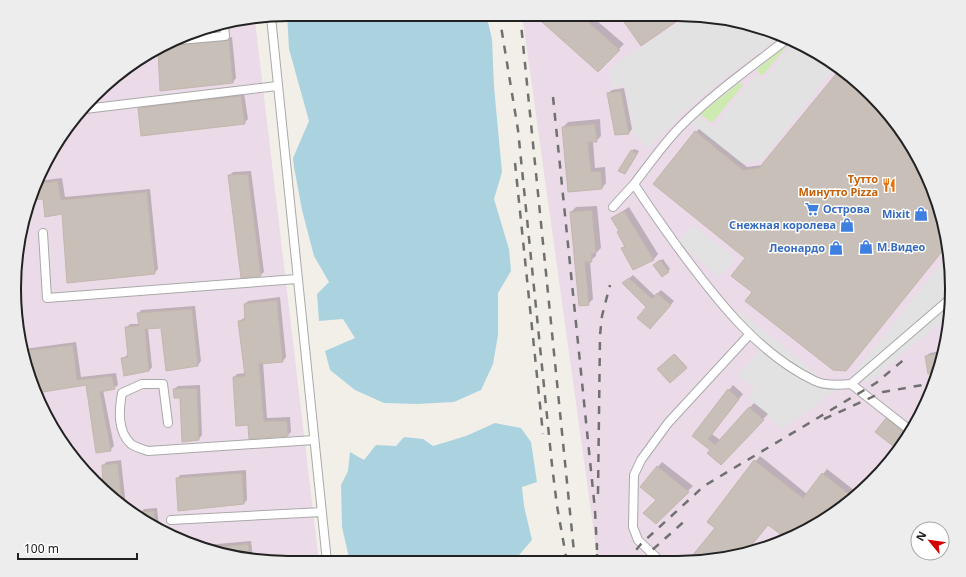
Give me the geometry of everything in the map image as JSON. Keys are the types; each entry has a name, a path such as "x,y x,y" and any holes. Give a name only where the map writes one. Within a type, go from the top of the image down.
{"street":[{"path":"271,22 326,556"},
{"path":"192,39 225,36 224,29"},
{"path":"613,207 634,184 677,130 693,114 733,80 783,42"},
{"path":"90,108 277,86"},
{"path":"634,184 717,298 750,334 774,354 816,382 842,385 851,384 944,304"},
{"path":"43,233 47,298 297,279"},
{"path":"655,556 638,540 633,526 634,475 642,460 668,423 750,334"},
{"path":"168,423 163,384 142,384 122,393 119,410 122,430 132,444 148,451 314,440"},
{"path":"851,384 906,427"},
{"path":"171,520 322,512"}],"shaded area":[{"path":"523,21 678,21 712,23 747,30 780,41 811,57 840,76 867,99 879,112 900,140 909,155 925,186 931,203 940,236 943,254 945,288 943,323 936,358 925,391 909,422 890,451 867,478 854,490 826,511 811,520 780,536 730,551 712,554 678,556 597,556"},
{"path":"681,21 712,23 730,26 776,40 724,78 685,110 649,148 633,134 625,85 611,89 610,68"},
{"path":"255,23 318,556 254,554 219,547 203,542 186,536 155,520 140,511 112,490 87,465 76,451 66,437 49,407 41,391 30,358 23,323 21,288 23,254 30,219 41,186 57,155 76,126 99,99 112,87 140,66 155,57 186,41 203,35 236,26"},
{"path":"792,47 832,70 762,160 741,164 691,124 699,116 714,128 755,75 764,80"},
{"path":"693,225 735,258 719,277 678,242"},
{"path":"943,260 945,288 943,320 867,383 853,375"},
{"path":"739,311 836,390 782,429 748,398 755,390 738,375 762,348 730,322"}],"green space":[{"path":"788,45 788,45 762,76 756,70"},
{"path":"740,82 743,85 712,123 700,114"}],"water":[{"path":"287,21 488,21 492,39 494,87 502,172 494,199 509,249 511,271 498,293 498,335 493,364 481,390 454,402 417,404 384,403 355,390 330,370 325,351 355,338 343,319 319,321 317,294 329,282 314,256 302,210 294,167 293,158 309,121 289,49"},
{"path":"495,423 521,428 531,442 537,482 522,487 524,506 532,540 518,556 349,556 342,527 341,485 348,471 350,452 364,460 376,445 396,446 404,437 423,439 433,446 466,436"}],"building":[{"path":"541,21 587,21 620,50 598,72"},
{"path":"623,21 677,21 641,46"},
{"path":"229,40 233,83 160,91 158,55 178,45"},
{"name":"Острова","path":"836,73 854,87 879,112 900,140 925,186 936,219 942,251 846,371 833,370 745,301 752,292 731,276 745,258 653,184 695,131 743,170 759,168"},
{"path":"621,91 629,134 615,135 607,93"},
{"path":"241,96 245,124 141,136 138,108"},
{"path":"595,124 597,142 588,142 591,172 601,171 602,189 568,192 562,127"},
{"path":"631,150 637,154 625,174 618,171"},
{"path":"248,174 261,276 241,278 228,175"},
{"path":"58,181 61,200 147,192 155,274 67,283 62,214 45,217 43,199 36,199 42,183"},
{"path":"592,210 596,253 591,254 592,262 585,262 589,305 579,306 570,212"},
{"path":"624,211 654,260 633,270 621,248 625,247 617,232 619,231 611,218"},
{"path":"660,260 669,272 662,277 653,265"},
{"path":"629,278 652,299 657,293 671,305 650,329 637,318 646,307 622,283"},
{"path":"277,300 283,362 259,364 264,421 287,421 288,436 249,439 248,425 236,426 233,377 245,376 238,321 245,320 244,304"},
{"path":"192,309 198,366 166,371 161,328 145,329 149,371 124,376 121,358 128,357 125,327 139,326 137,313"},
{"path":"73,345 77,380 112,376 115,389 100,392 111,451 96,453 86,385 42,392 28,350"},
{"path":"674,354 687,368 670,383 657,369"},
{"path":"937,354 931,373 928,374 925,356"},
{"path":"197,388 199,440 182,442 180,398 174,398 173,389"},
{"path":"728,389 739,399 708,439 715,445 749,407 764,420 721,465 707,453 710,450 692,436"},
{"path":"886,418 903,432 893,446 875,432"},
{"path":"754,460 803,498 822,473 849,494 826,511 782,535 768,525 751,546 712,554 693,555 715,528 707,522"},
{"path":"118,463 121,497 103,481 102,465"},
{"path":"657,466 689,492 656,524 643,513 656,500 640,487"},
{"path":"242,473 244,504 178,511 176,478"},
{"path":"154,511 155,520 141,512"},
{"path":"248,544 249,553 236,551 218,547"}],"railway":[{"path":"500,21 518,130 552,465 557,506 566,556"},
{"path":"521,21 574,556"},
{"path":"553,97 595,510 597,550"},
{"path":"515,163 543,434"},
{"path":"598,494 600,335 602,316 610,285"},
{"path":"631,556 641,544 704,486 876,383 907,357"},
{"path":"824,419 883,392 927,384"},
{"path":"647,556 688,518"},
{"path":"597,544 597,556"}],"place":[{"name":"Тутто Минутто Pizza","path":"889,185"},
{"name":"Острова","path":"812,209"},
{"name":"Mixit","path":"921,214"},
{"name":"Снежная королева","path":"847,225"},
{"name":"М.Видео","path":"866,247"},
{"name":"Леонардо","path":"836,248"}]}
